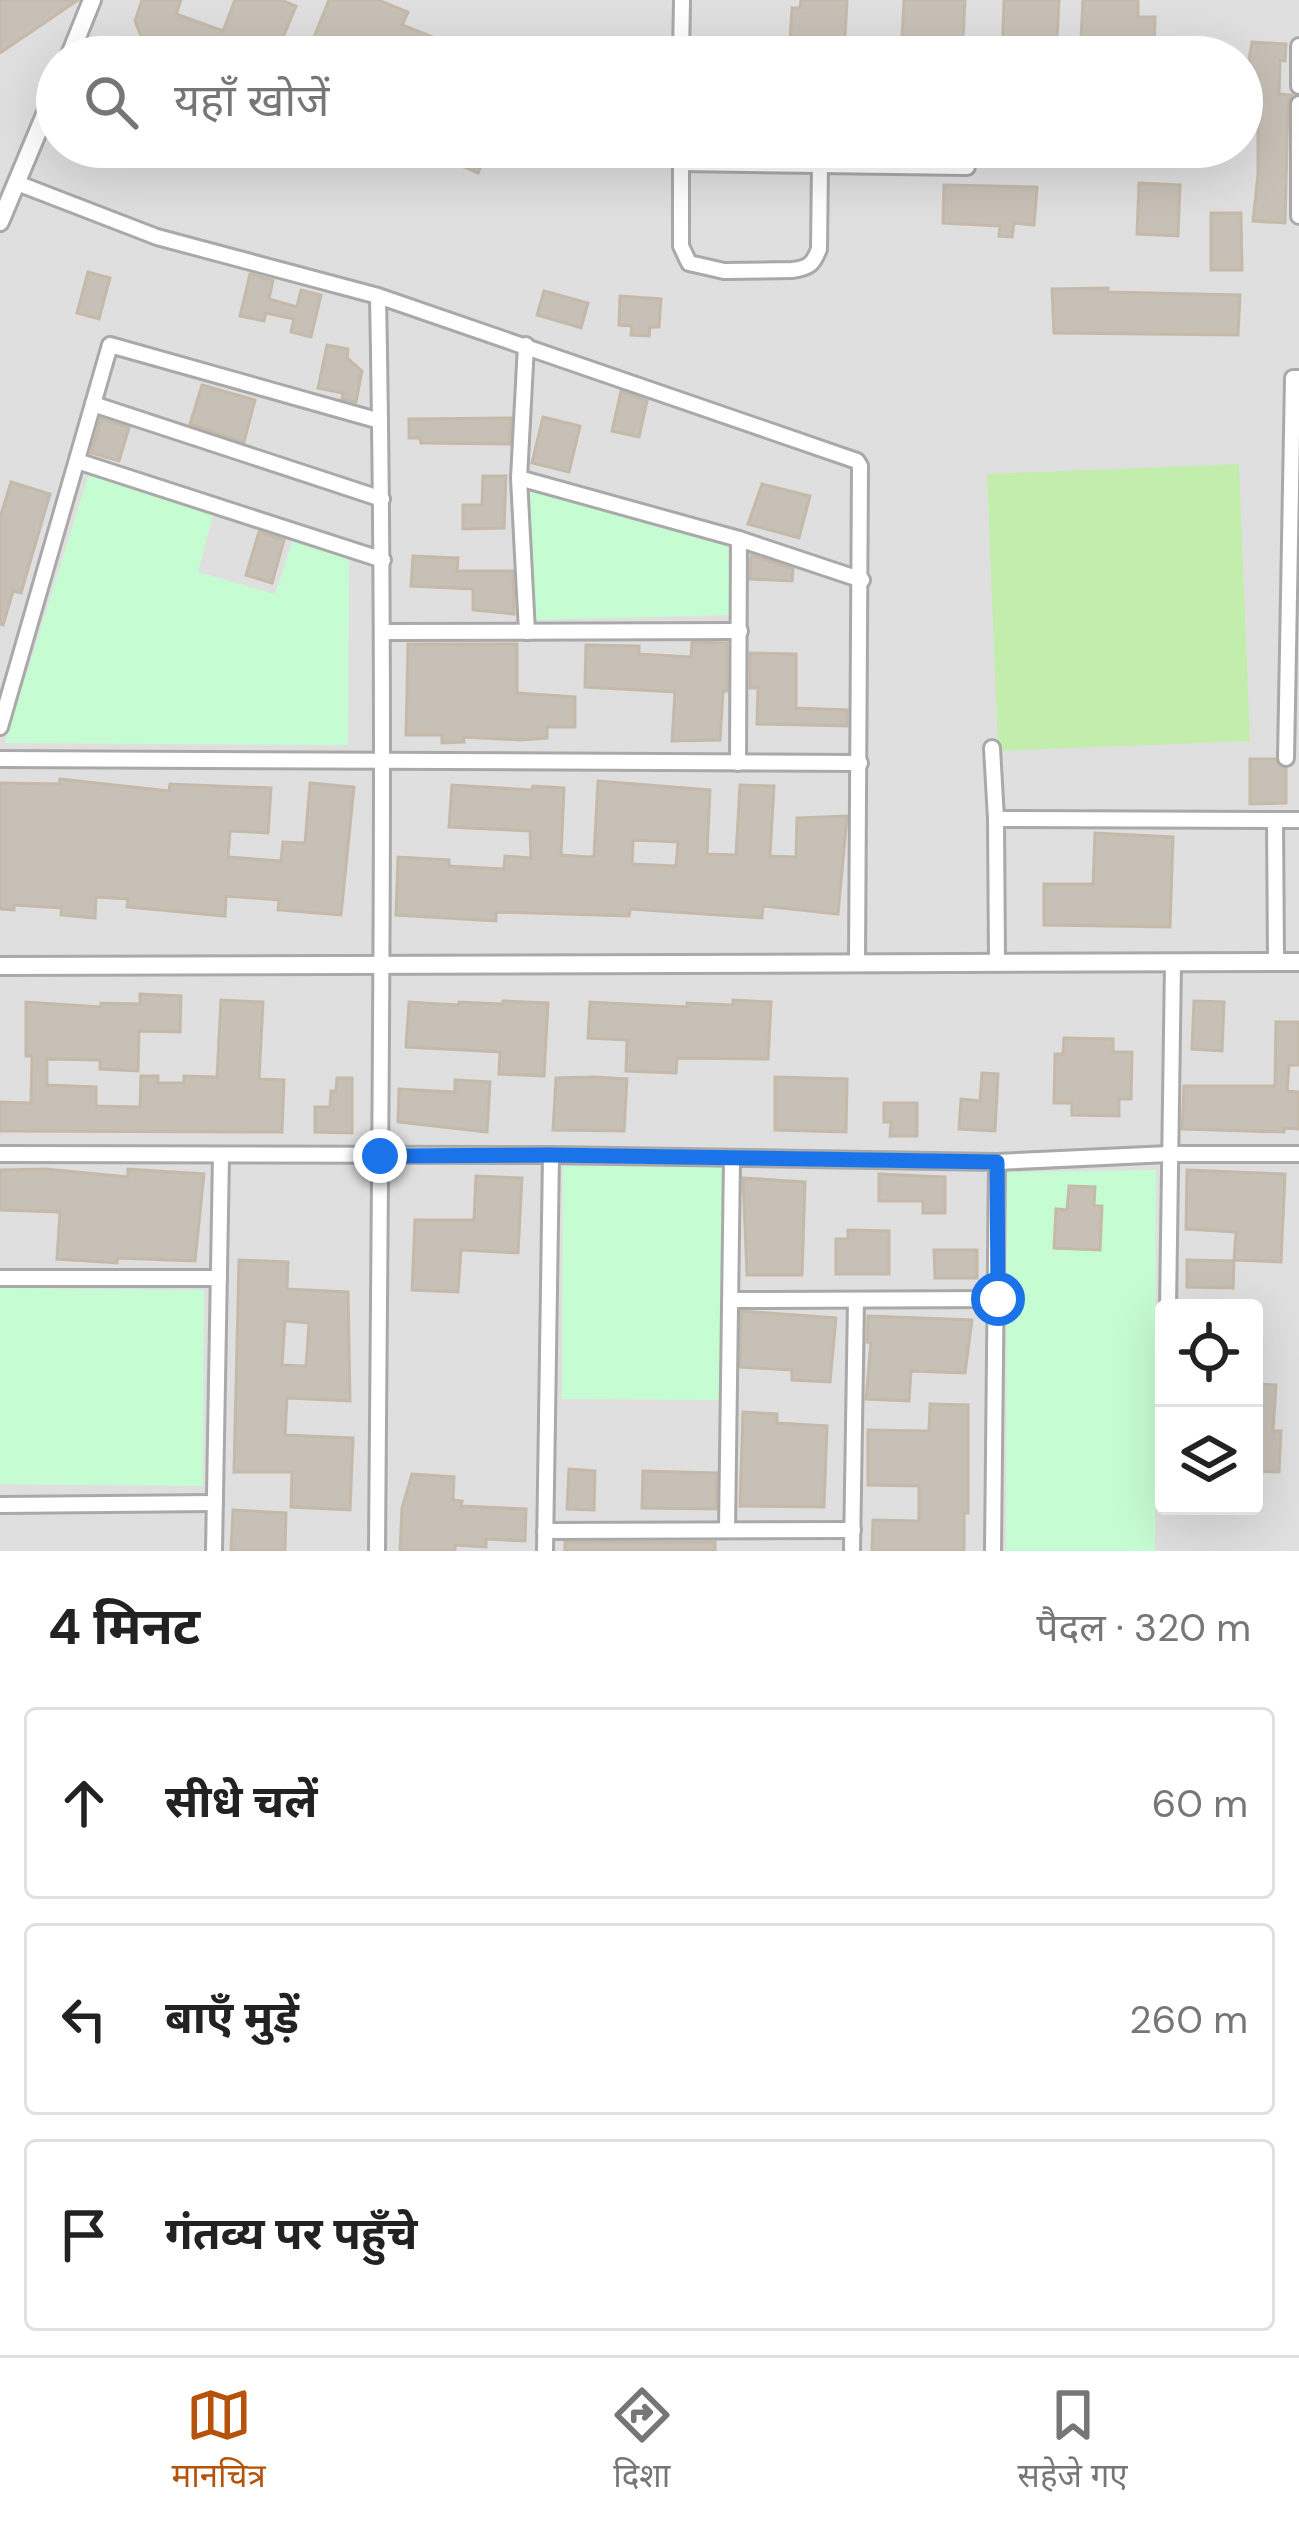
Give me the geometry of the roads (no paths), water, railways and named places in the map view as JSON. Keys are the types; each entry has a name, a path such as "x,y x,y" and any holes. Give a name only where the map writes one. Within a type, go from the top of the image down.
{"street":[{"path":"681,36 682,0"},
{"path":"77,36 89,2"},
{"path":"1299,46 1299,86"},
{"path":"1299,104 1299,216"},
{"path":"0,223 36,137"},
{"path":"681,168 681,246 689,262 724,271 807,268 814,261 819,249 820,168"},
{"path":"17,183 157,237 378,296 856,461 860,466 862,580 857,963"},
{"path":"377,1551 383,965 378,296"},
{"path":"0,727 110,345 380,421"},
{"path":"526,345 519,478 526,632"},
{"path":"1286,758 1293,710 1292,378 1299,378"},
{"path":"93,404 382,499"},
{"path":"76,461 383,560"},
{"path":"519,478 739,538 862,580"},
{"path":"738,763 739,538"},
{"path":"383,632 740,632"},
{"path":"992,748 997,963"},
{"path":"0,759 860,763"},
{"path":"995,819 1299,820"},
{"path":"1275,820 1276,962"},
{"path":"1168,1299 1173,962"},
{"path":"0,966 1299,962"},
{"path":"0,1154 997,1162 1299,1154"},
{"path":"545,1551 551,1155"},
{"path":"214,1551 221,1156"},
{"path":"727,1530 732,1159"},
{"path":"994,1551 997,1162"},
{"path":"0,1278 219,1278"},
{"path":"730,1300 998,1299"},
{"path":"852,1551 856,1300"},
{"path":"0,1505 214,1503"},
{"path":"545,1531 853,1530"}]}
